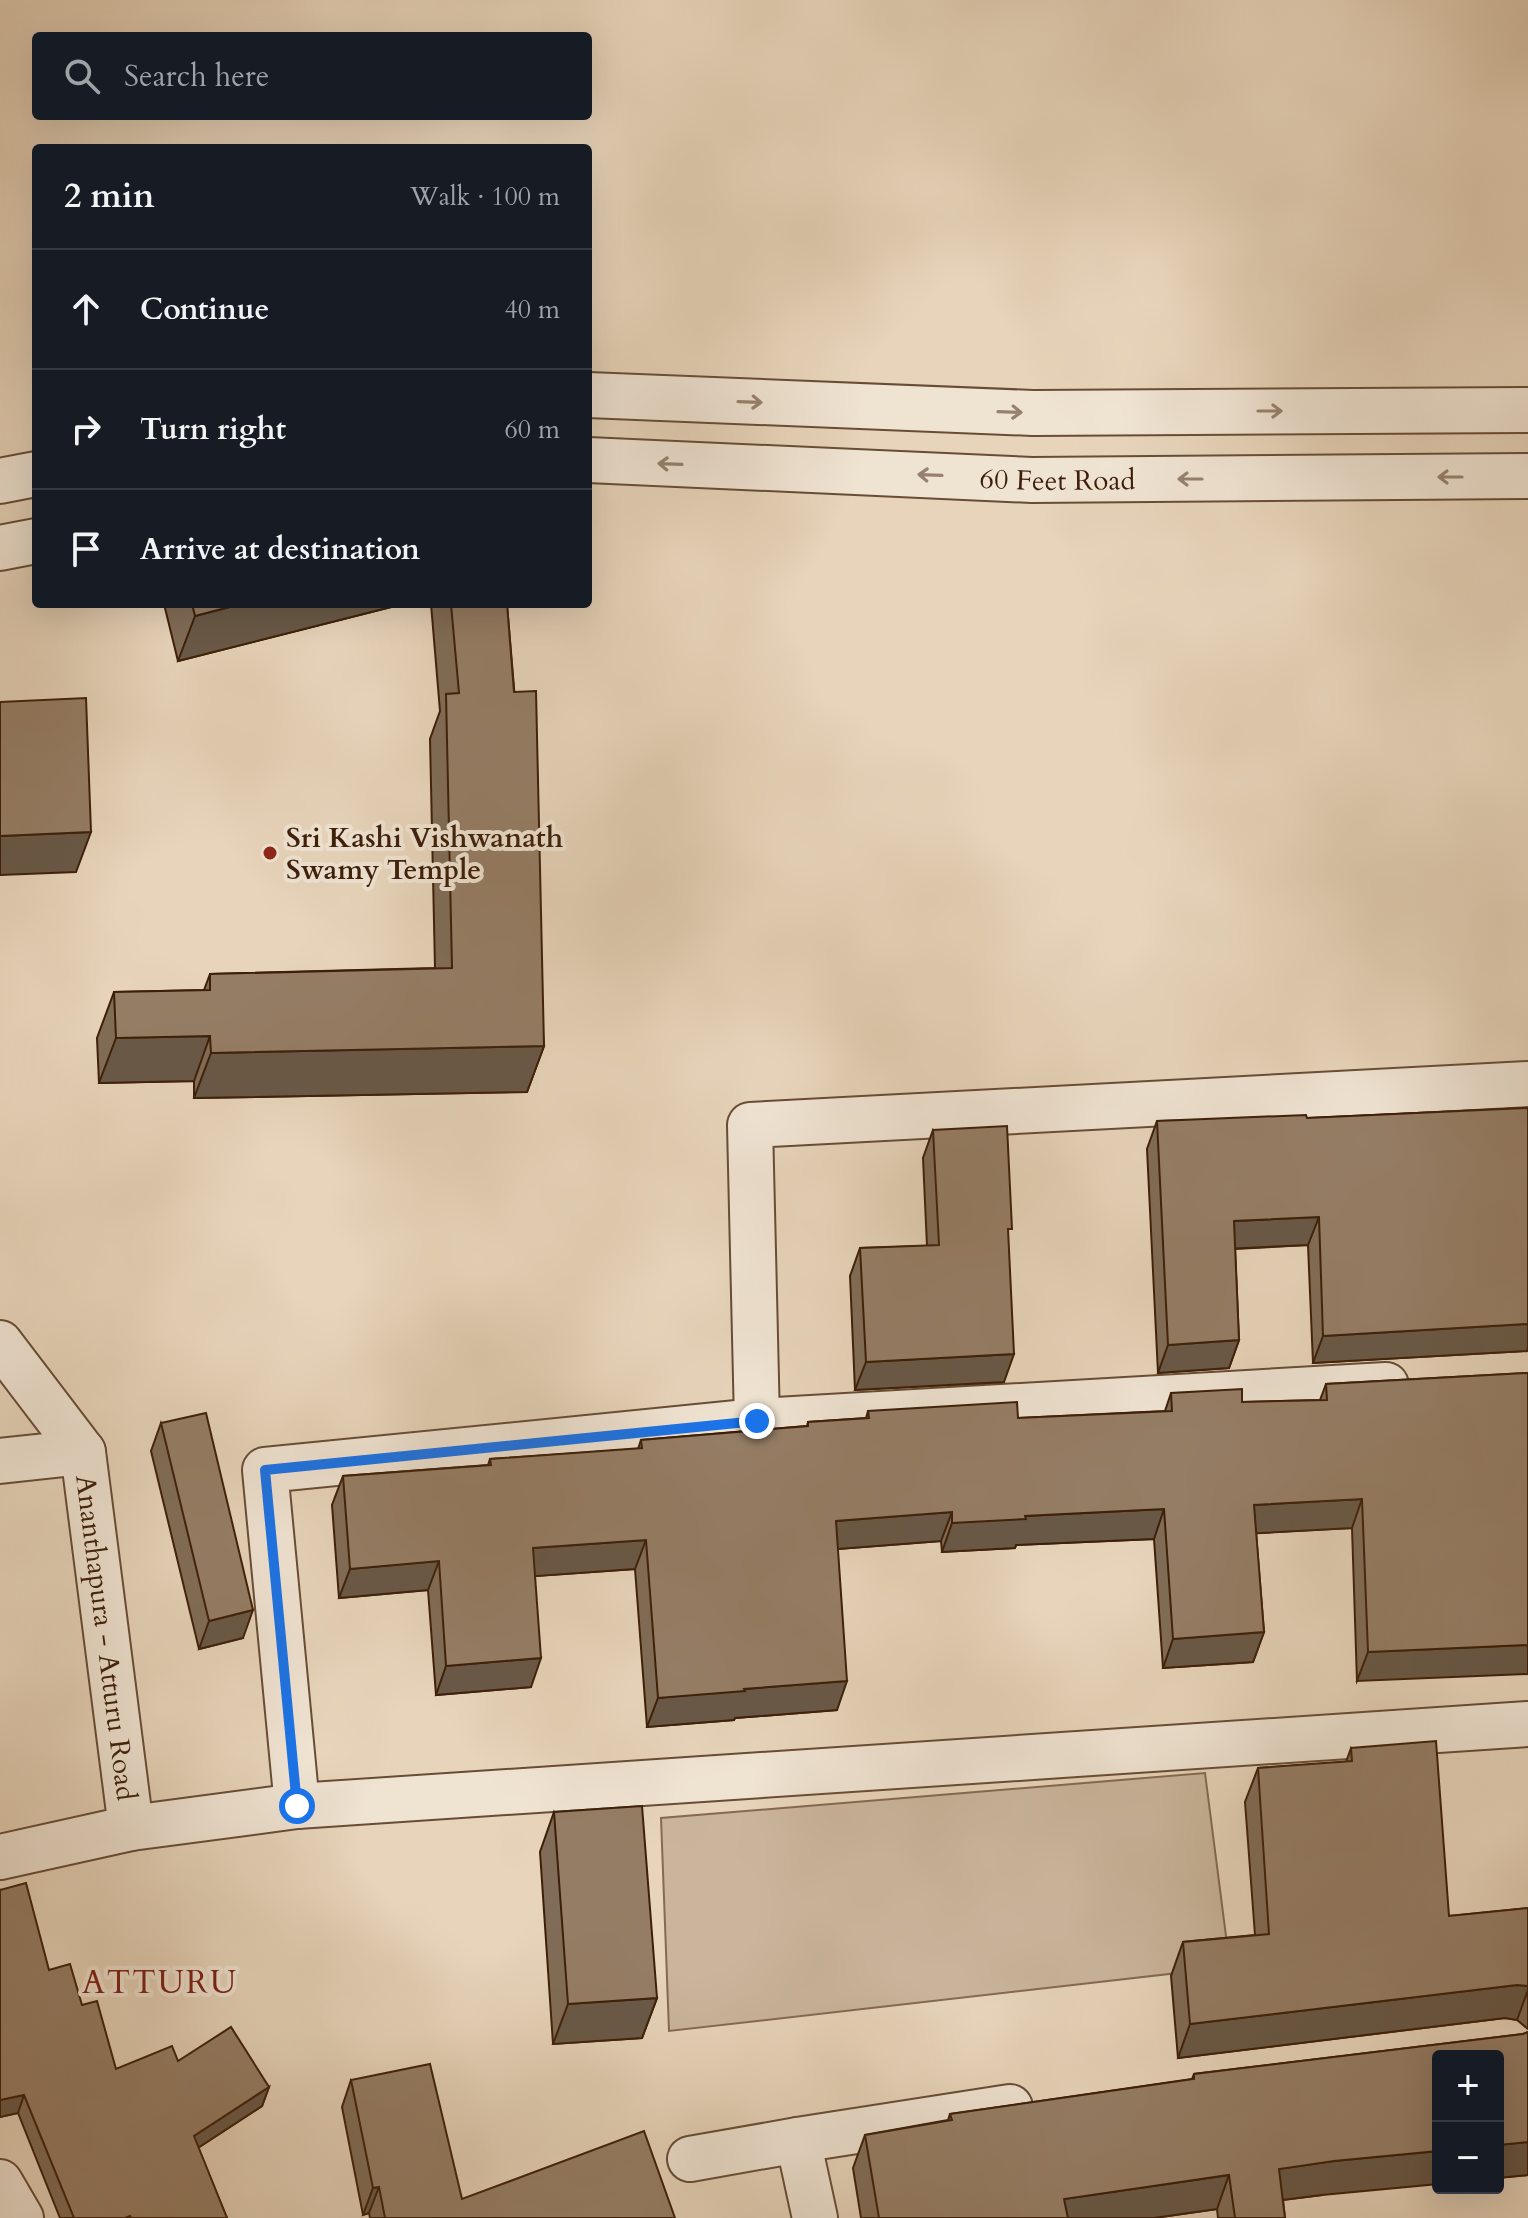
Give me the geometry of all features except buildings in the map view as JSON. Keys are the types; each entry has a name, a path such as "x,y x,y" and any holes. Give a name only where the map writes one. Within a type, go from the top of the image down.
{"street":[{"path":"592,395 1033,413 1528,410"},
{"name":"60 Feet Road","path":"592,460 1032,480 1528,476"},
{"path":"0,481 32,475"},
{"path":"0,548 32,542"},
{"path":"757,1421 750,1125 1528,1084"},
{"name":"Ananthapura - Atturu Road","path":"0,1343 83,1452 131,1828 0,1857"},
{"path":"297,1806 265,1470 757,1421 1418,1383"},
{"path":"0,1461 83,1452"},
{"path":"131,1828 297,1806 1528,1724"},
{"path":"690,2159 1044,2102"},
{"path":"798,2140 815,2218"},
{"path":"0,2182 21,2218"}],"shaded area":[{"path":"1205,1773 1230,1967 669,2031 661,1818"}],"place":[{"name":"Sri Kashi Vishwanath Swamy Temple","path":"270,853"}],"district":[{"name":"ATTURU","path":"160,1982"}],"route":[{"path":"297,1806 265,1470 757,1421"}]}
